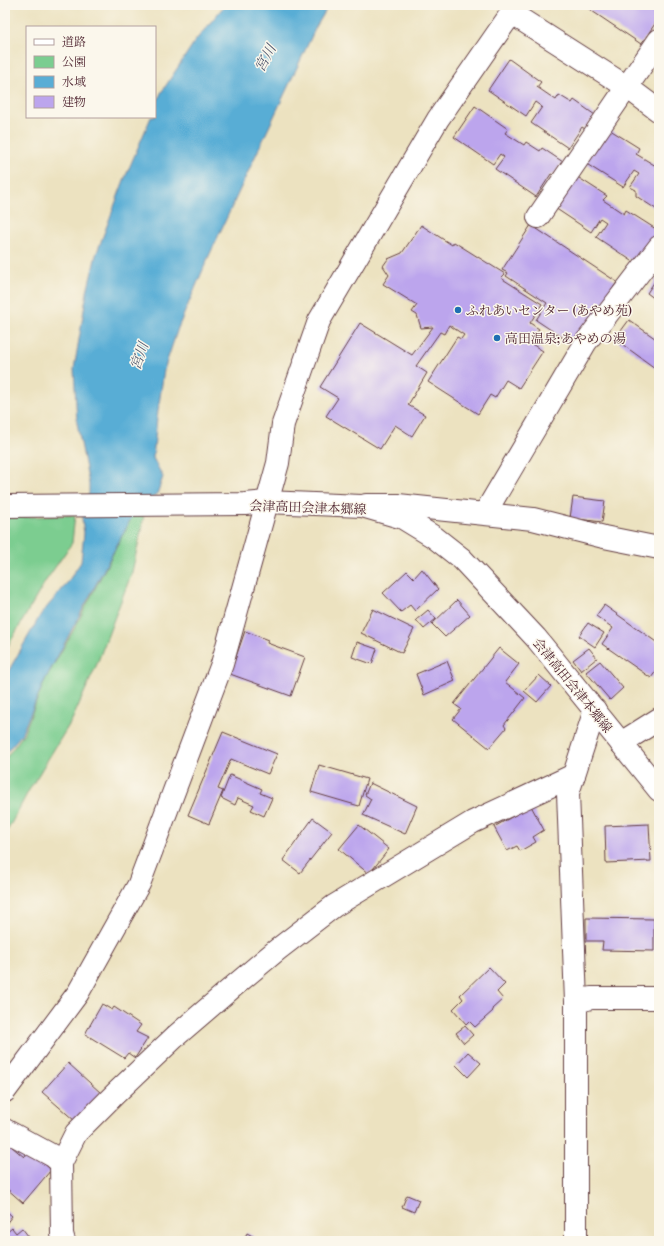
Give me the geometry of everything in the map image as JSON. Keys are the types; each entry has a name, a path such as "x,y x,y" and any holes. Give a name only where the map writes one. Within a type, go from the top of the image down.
{"street":[{"path":"5,1091 78,993 139,884 222,664 278,463 283,424 319,321 438,119 514,9 659,111"},
{"path":"538,217 659,40"},
{"path":"485,514 586,342 659,248"},
{"name":"会津高田会津本郷線","path":"5,506 245,504 266,502 362,506 403,518 434,537 462,559 536,638 659,790"},
{"path":"301,504 398,505 533,519 604,537 659,548"},
{"path":"576,1241 576,1002 568,794 595,710"},
{"path":"621,743 659,719"},
{"path":"64,1241 62,1234 61,1163 76,1133 178,1035 277,950 334,906 473,822 574,775"},
{"path":"576,1002 591,998 659,998"},
{"path":"5,1130 53,1156 61,1163"}],"green space":[{"path":"134,513 144,513 132,572 97,664 72,720 28,792 5,835 5,759 23,735 45,680 73,631"},
{"path":"75,515 72,543 45,582 5,651 5,518"}],"water":[{"name":"宮川","path":"225,5 329,5 316,27 255,157 208,258 178,328 164,370 157,418 153,458 163,477 157,494 134,513 45,680 21,735 5,754 5,677 41,614 65,586 81,562 84,533 82,520 89,493 89,484 77,423 74,369 87,292 96,255 124,180 151,118 156,118 156,104 161,93 195,41"}],"building":[{"path":"583,5 657,5 659,6 659,18 641,44"},
{"path":"509,59 541,82 537,87 556,100 559,95 572,103 574,100 595,115 585,129 582,127 568,148 531,123 542,107 535,102 526,116 488,90"},
{"path":"475,106 508,129 505,133 524,145 526,142 540,151 542,148 563,162 553,175 551,174 536,197 495,169 504,157 500,154 493,164 454,137"},
{"path":"607,128 639,148 636,154 656,166 658,163 659,164 659,211 636,196 636,190 630,187 639,174 634,171 623,187 585,163"},
{"path":"576,176 607,196 603,200 624,214 626,210 659,231 650,246 647,244 635,263 596,237 606,222 600,218 591,232 555,208"},
{"name":"高田温泉;あやめの湯","path":"421,225 452,245 454,242 505,274 501,278 542,304 530,323 539,329 530,343 543,351 519,388 506,380 495,398 490,395 478,414 428,382 457,337 461,339 464,335 449,325 444,334 440,332 416,366 427,373 408,405 425,415 412,436 395,425 380,449 326,416 338,398 320,387 360,323 412,355 433,327 421,328 417,315 412,312 417,305 383,284 389,275 383,266 388,259 402,253"},
{"path":"531,225 617,282 575,346 536,320 547,303 506,276 508,273 502,270"},
{"path":"659,275 659,302 647,293"},
{"path":"629,320 659,341 659,371 615,339"},
{"path":"573,497 605,501 602,522 570,518"},
{"path":"422,569 438,589 415,611 410,605 401,612 383,593 407,571 414,578"},
{"path":"457,600 470,615 445,637 432,624"},
{"path":"604,605 659,644 659,667 651,678 602,644 613,628 596,616"},
{"path":"373,609 414,629 402,653 361,633"},
{"path":"428,610 436,619 424,629 416,620"},
{"path":"588,623 604,633 595,647 579,636"},
{"path":"245,631 268,640 267,643 305,657 291,696 230,674"},
{"path":"357,642 377,649 372,664 352,657"},
{"path":"499,648 519,664 505,682 525,698 504,725 506,728 489,748 453,719 461,709 454,704"},
{"path":"589,648 597,658 581,671 573,660"},
{"path":"447,661 455,681 424,695 416,674"},
{"path":"600,661 623,688 610,700 586,672"},
{"path":"539,675 551,686 537,702 524,691"},
{"path":"223,732 277,754 268,774 231,759 218,789 223,791 209,824 188,815"},
{"path":"319,765 367,779 359,806 311,792"},
{"path":"230,775 262,789 260,793 272,798 264,816 251,810 254,805 238,798 235,805 221,798"},
{"path":"370,783 417,806 405,834 363,815 371,799 365,795"},
{"path":"531,806 544,830 533,837 536,842 520,851 517,846 507,851 494,827"},
{"path":"313,818 332,832 300,873 283,860"},
{"path":"649,824 651,861 606,863 605,826"},
{"path":"359,825 389,849 369,874 339,849"},
{"path":"586,918 654,919 654,951 602,950 603,941 586,941"},
{"path":"489,967 505,984 497,992 503,999 492,1009 493,1011 475,1027 469,1021 466,1024 453,1009 463,999 460,995"},
{"path":"102,1004 112,1010 114,1007 141,1025 136,1032 148,1038 135,1058 128,1053 124,1058 85,1034"},
{"path":"465,1026 473,1035 464,1043 456,1033"},
{"path":"468,1052 481,1063 468,1077 456,1065"},
{"path":"68,1063 101,1093 75,1121 42,1092"},
{"path":"5,1141 24,1157 30,1150 51,1170 23,1203 5,1187"},
{"path":"407,1195 419,1200 414,1212 402,1207"},
{"path":"5,1210 12,1216 5,1225"},
{"path":"12,1228 16,1233 22,1228 32,1241 5,1241 5,1234"},
{"path":"247,1233 256,1238 255,1241 243,1241"}],"place":[{"name":"ふれあいセンター (あやめ苑)","path":"458,310"},
{"name":"高田温泉;あやめの湯","path":"497,338"}]}
